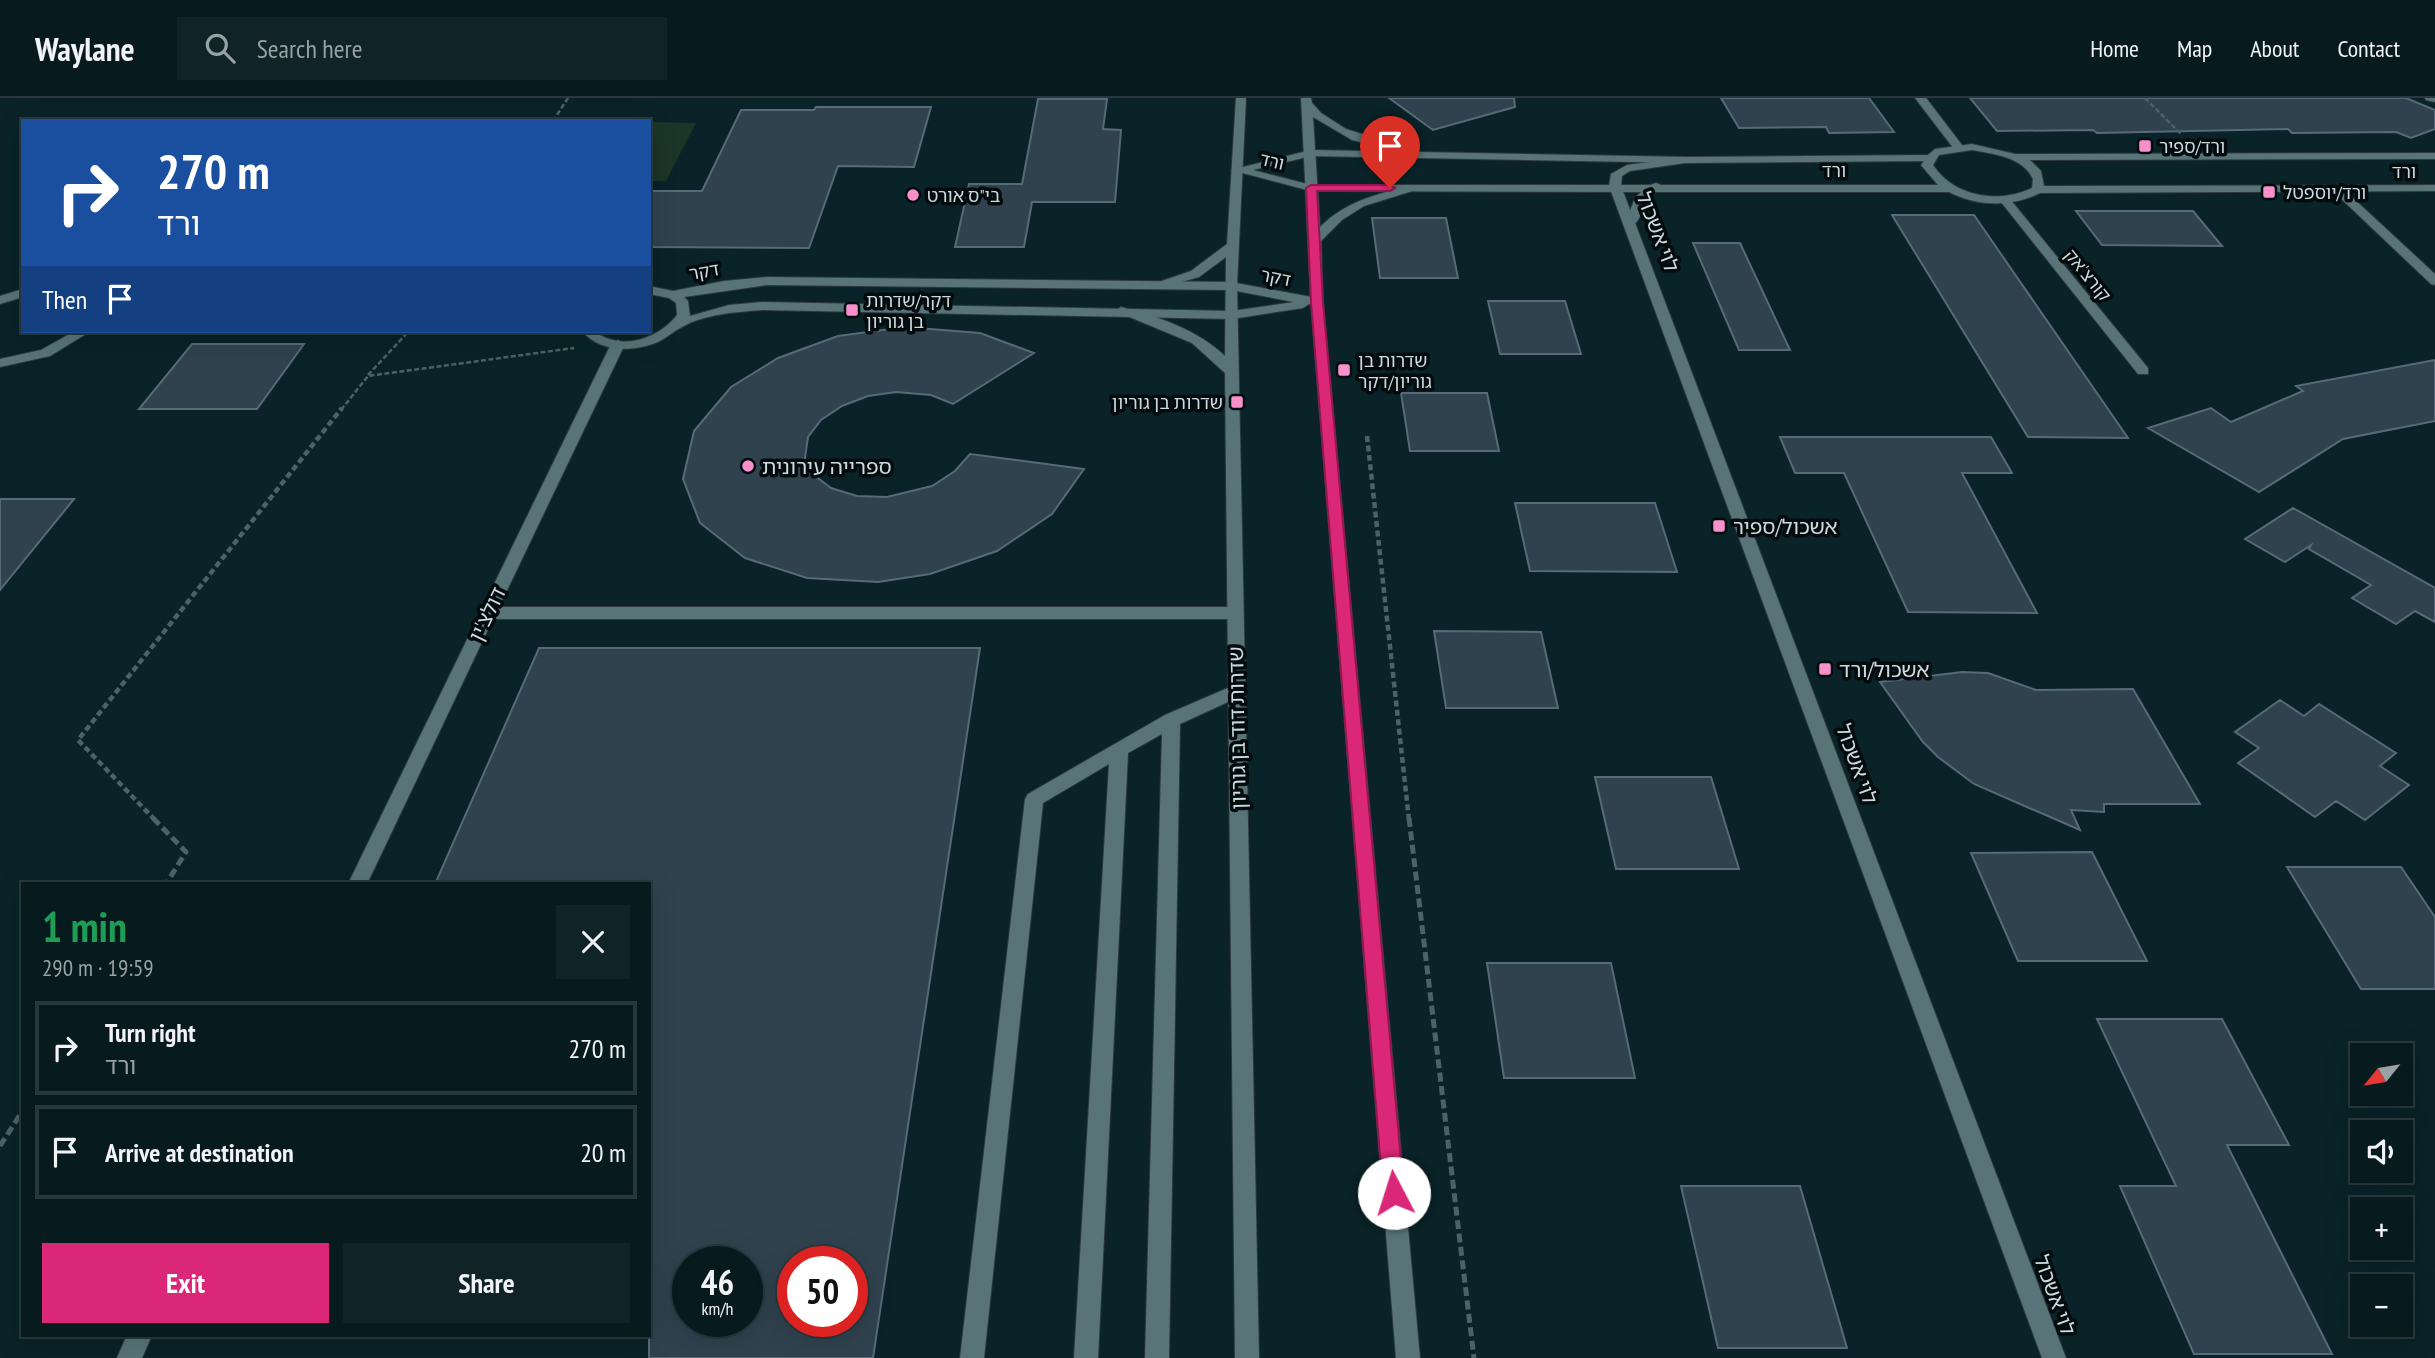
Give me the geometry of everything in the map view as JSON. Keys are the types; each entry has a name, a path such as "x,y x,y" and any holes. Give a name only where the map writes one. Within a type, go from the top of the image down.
{"street":[{"name":"שדרות דוד בן גוריון","path":"1241,98 1231,286 1247,1358"},
{"path":"1920,98 1958,147"},
{"path":"1306,100 1311,153 1317,302 1408,1358"},
{"path":"1306,100 1321,121 1346,135 1417,153"},
{"path":"2005,200 1978,197 1952,188 1931,173 1927,165 1929,158 1935,152 1958,147 1987,149 2015,158 2037,174 2040,182 2038,190"},
{"name":"ורד","path":"1237,170 1311,153 1689,160 1929,158"},
{"name":"ורד","path":"2015,158 2435,156"},
{"path":"1615,186 1617,174 1627,168 1689,160"},
{"name":"ורד","path":"1237,170 1311,188 1952,188"},
{"name":"לוי אשכול","path":"1615,186 2054,1358"},
{"path":"1631,223 1641,198 1656,186"},
{"path":"1315,240 1338,214 1349,207 1416,188"},
{"name":"ורד","path":"2005,200 2019,199 2038,190 2435,188"},
{"path":"2337,189 2435,281"},
{"name":"קורצ'אק","path":"2005,200 2143,371"},
{"path":"1156,285 1195,274 1234,245"},
{"name":"דקר","path":"673,295 724,285 766,281 1156,285 1231,286 1317,302"},
{"path":"651,290 673,295 685,308 680,323"},
{"path":"0,300 21,294"},
{"name":"דקר","path":"618,344 653,339 680,323 729,309 762,306 1232,315 1317,302"},
{"path":"1121,311 1154,320 1202,342 1222,358 1233,373"},
{"path":"0,363 45,353 80,333"},
{"path":"591,334 618,344"},
{"name":"דולצ'ין","path":"358,882 618,344"},
{"path":"488,613 1235,613"},
{"path":"972,1358 1034,799 1171,720 1237,690"},
{"path":"1157,1358 1171,720"},
{"path":"1086,1358 1119,749"},
{"path":"129,1358 139,1337"}],"path":[{"path":"554,119 568,98"},
{"path":"2145,98 2204,157"},
{"path":"167,882 186,852 78,740 368,376 407,333"},
{"path":"368,376 569,351 591,334"},
{"path":"1367,436 1402,757 1474,1358"},
{"path":"0,1146 21,1113"}],"green space":[{"path":"651,122 696,123 666,181 651,181"}],"building":[{"path":"1389,98 1514,98 1515,107 1433,130"},
{"path":"1721,98 1869,98 1894,132 1829,133 1826,127 1739,128"},
{"path":"1970,98 2406,98 2435,110 2435,129 2411,138 2396,132 2292,133 2288,129 2097,133 2093,130 1997,131"},
{"path":"1038,99 1107,99 1103,129 1121,130 1115,202 1032,202 1024,247 955,247 969,184 1022,184"},
{"path":"816,107 931,107 914,167 838,166 809,248 651,247 651,191 702,191 741,110 814,110"},
{"path":"2076,211 2193,211 2222,246 2102,245"},
{"path":"1892,215 1974,215 2128,438 2028,437"},
{"path":"1372,218 1446,218 1458,278 1380,278"},
{"path":"1693,243 1740,243 1790,350 1739,350"},
{"path":"1488,301 1565,301 1581,354 1500,354"},
{"path":"905,327 980,333 1034,353 953,404 931,395 896,392 868,396 842,406 821,420 808,437 805,458 814,475 831,488 857,496 887,497 932,486 955,471 970,454 1084,469 1052,514 997,551 930,574 878,582 807,578 745,558 700,523 683,479 694,431 731,387 778,358 838,336"},
{"path":"192,344 304,344 257,409 139,409"},
{"path":"2435,360 2435,421 2343,439 2259,492 2148,428 2211,408 2231,422 2303,391 2296,386"},
{"path":"1401,393 1487,393 1499,451 1410,451"},
{"path":"1780,437 1991,437 2012,473 1962,473 2037,613 1908,612 1844,473 1795,473"},
{"path":"0,499 74,499 0,590"},
{"path":"1515,503 1655,503 1677,572 1530,571"},
{"path":"2293,508 2435,588 2435,622 2415,611 2396,624 2352,598 2371,585 2309,549 2311,545 2285,562 2245,539"},
{"path":"1434,631 1541,632 1558,708 1446,708"},
{"path":"539,648 980,648 873,1358 649,1358 651,882 436,882"},
{"path":"1962,672 1988,673 2036,690 2133,689 2200,804 2104,804 2104,812 2071,810 2080,830 1974,784 1923,742 1880,682"},
{"path":"2280,700 2304,716 2319,704 2396,753 2380,766 2409,785 2365,820 2336,801 2315,817 2238,763 2259,748 2235,732"},
{"path":"1595,777 1711,777 1739,869 1616,869"},
{"path":"2092,852 2147,961 2018,961 1971,853"},
{"path":"2287,867 2401,867 2435,917 2435,989 2361,989"},
{"path":"1487,963 1611,963 1635,1078 1504,1078"},
{"path":"2097,1019 2222,1019 2289,1145 2227,1145 2332,1354 2194,1354 2120,1186 2176,1186"},
{"path":"1681,1186 1800,1186 1847,1348 1718,1348"}],"place":[{"name":"ורד/ספיר","path":"2145,146"},
{"name":"ורד/יוספטל","path":"2269,192"},
{"name":"בי\"ס אורט","path":"913,195"},
{"name":"דקר/שדרות בן גוריון","path":"852,310"},
{"name":"שדרות בן גוריון/דקר","path":"1344,370"},
{"name":"שדרות בן גוריון","path":"1237,402"},
{"name":"ספרייה עירונית","path":"748,466"},
{"name":"אשכול/ספיר","path":"1719,526"},
{"name":"אשכול/ורד","path":"1825,669"}],"route":[{"path":"1390,188 1311,188 1317,302 1394,1193"}]}
